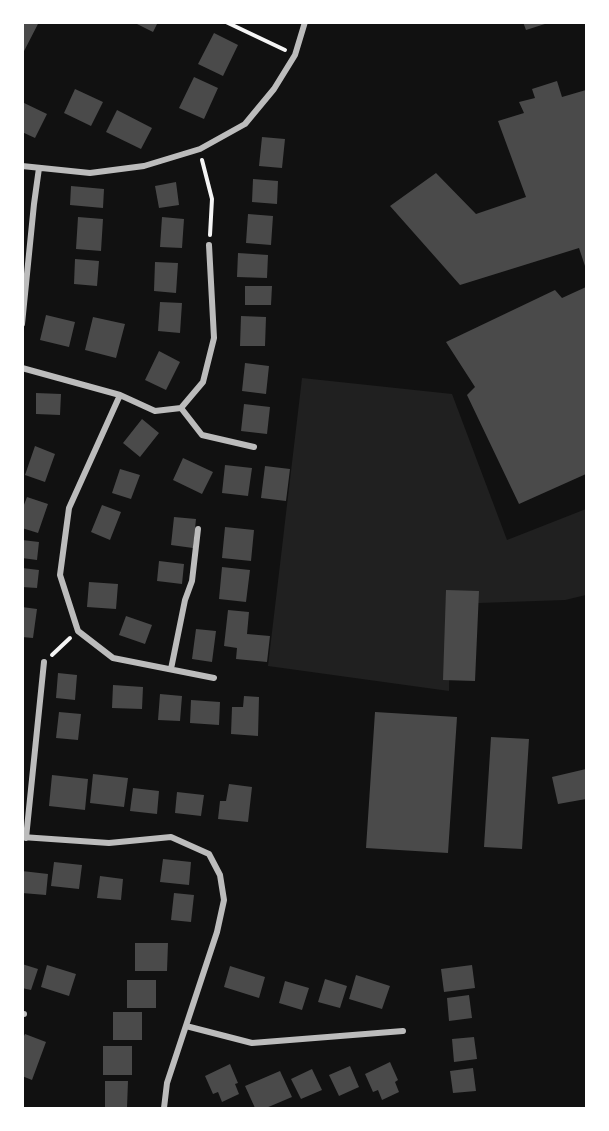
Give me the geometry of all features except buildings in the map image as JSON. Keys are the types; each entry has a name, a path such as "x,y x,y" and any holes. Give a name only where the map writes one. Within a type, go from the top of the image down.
{"street":[{"path":"22,166 90,173 144,166 200,149 245,124 274,89 295,55 305,22"},
{"path":"22,324 39,168"},
{"path":"22,368 120,395 155,411 181,408 203,382 214,338 209,245"},
{"path":"120,395 69,508 60,575 78,631 113,658 214,678"},
{"path":"181,408 202,435 254,447"},
{"path":"171,669 185,600 192,581 198,529"},
{"path":"44,662 24,838 109,843 171,837 209,854 220,875 224,900 217,932 167,1083 164,1108"},
{"path":"186,1026 252,1043 403,1030"}],"path":[{"path":"226,22 295,55"},
{"path":"200,149 212,199 209,245"},
{"path":"44,662 78,631"}],"shaded area":[{"path":"302,378 452,394 507,540 586,509 586,595 565,600 450,604 449,691 268,666"}]}
